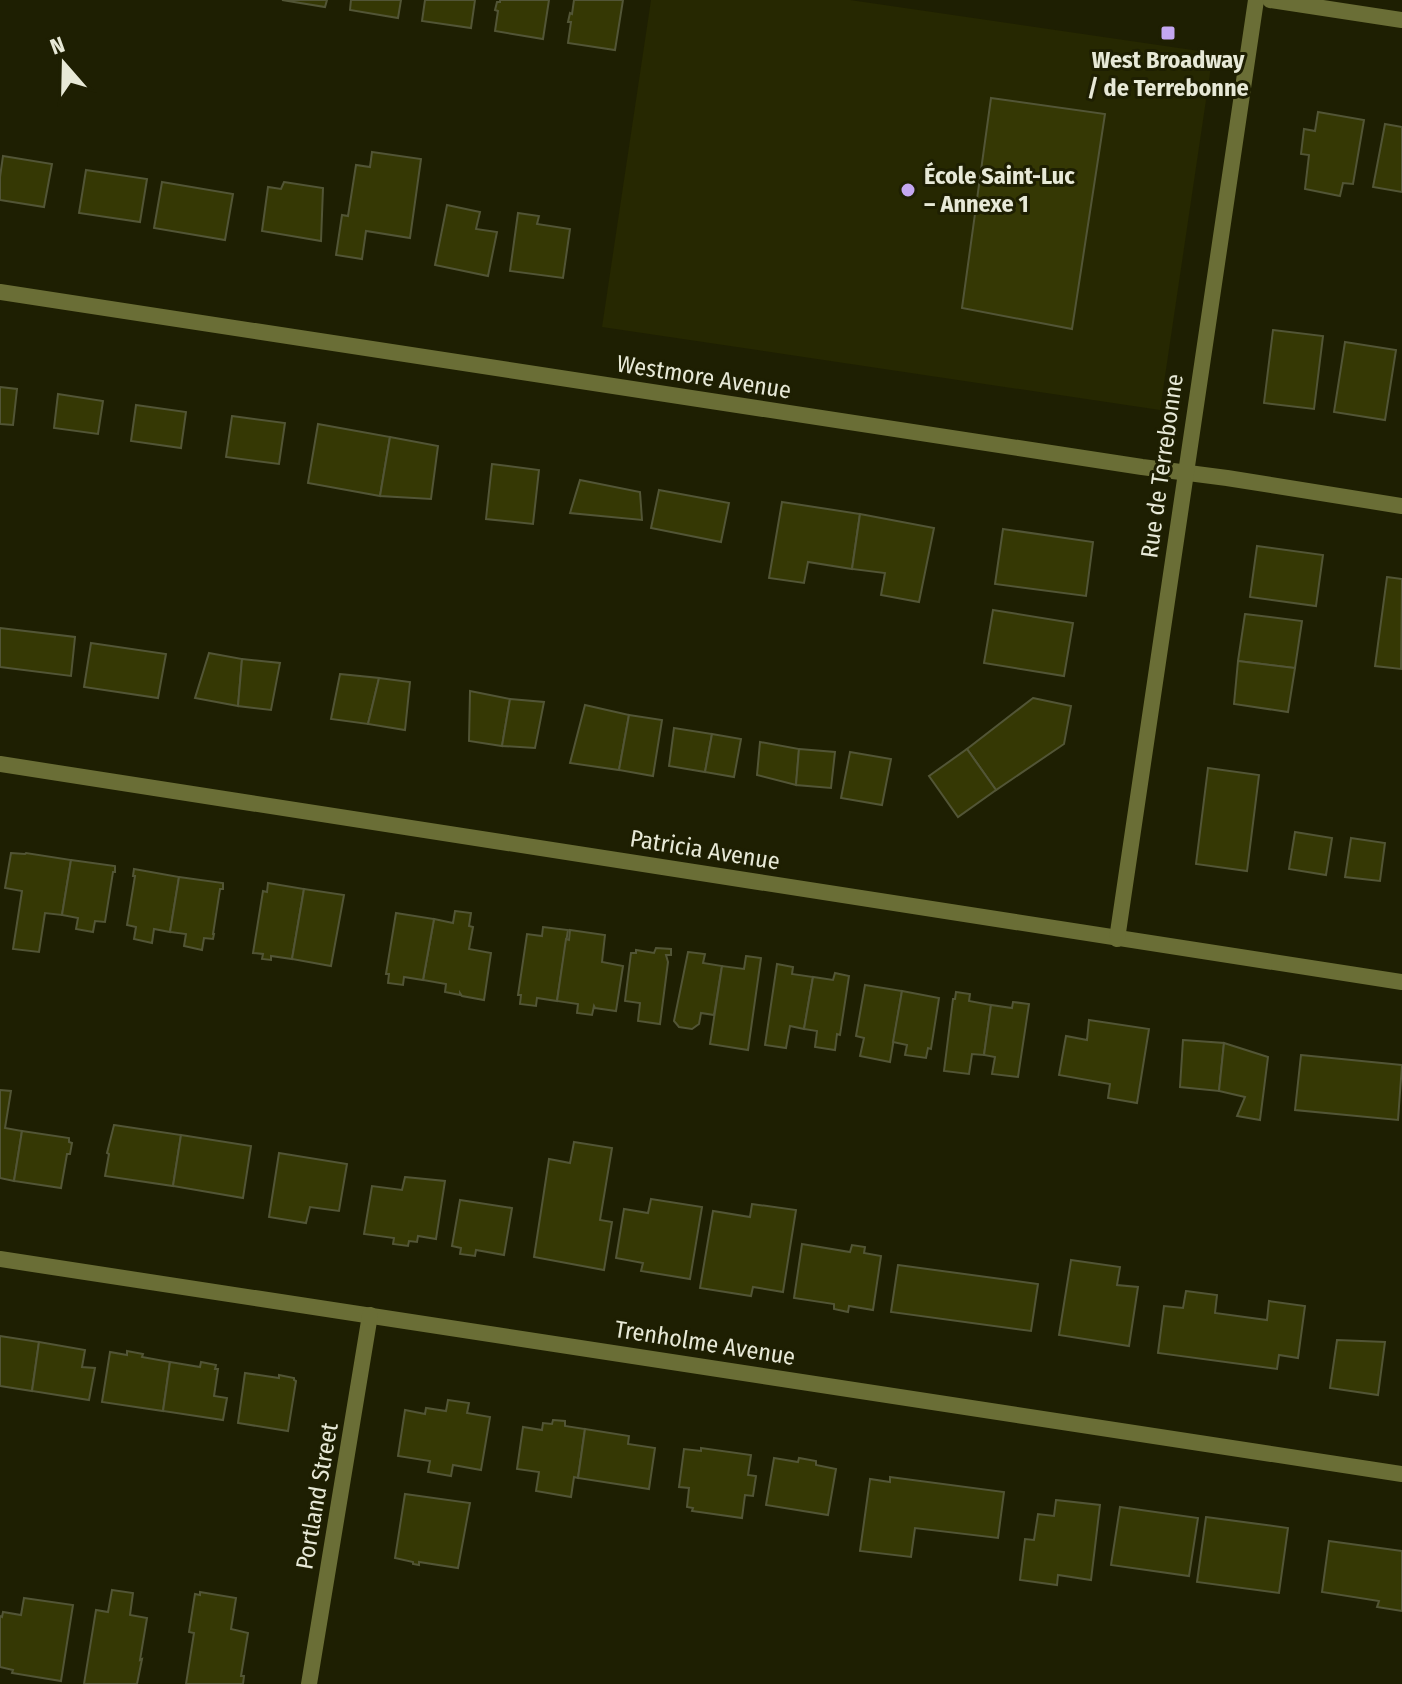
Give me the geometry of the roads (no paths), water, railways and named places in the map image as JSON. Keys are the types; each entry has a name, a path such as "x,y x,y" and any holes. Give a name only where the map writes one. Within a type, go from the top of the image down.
{"street":[{"name":"Rue de Terrebonne","path":"1117,939 1256,0"},
{"path":"1270,0 1402,20"},
{"name":"Westmore Avenue","path":"0,292 1402,506"},
{"name":"Patricia Avenue","path":"0,764 1402,982"},
{"name":"Trenholme Avenue","path":"0,1259 1402,1474"},
{"name":"Portland Street","path":"309,1684 370,1315"}],"place":[{"name":"West Broadway / de Terrebonne","path":"1168,33"},
{"name":"École Saint-Luc – Annexe 1","path":"908,190"}]}
